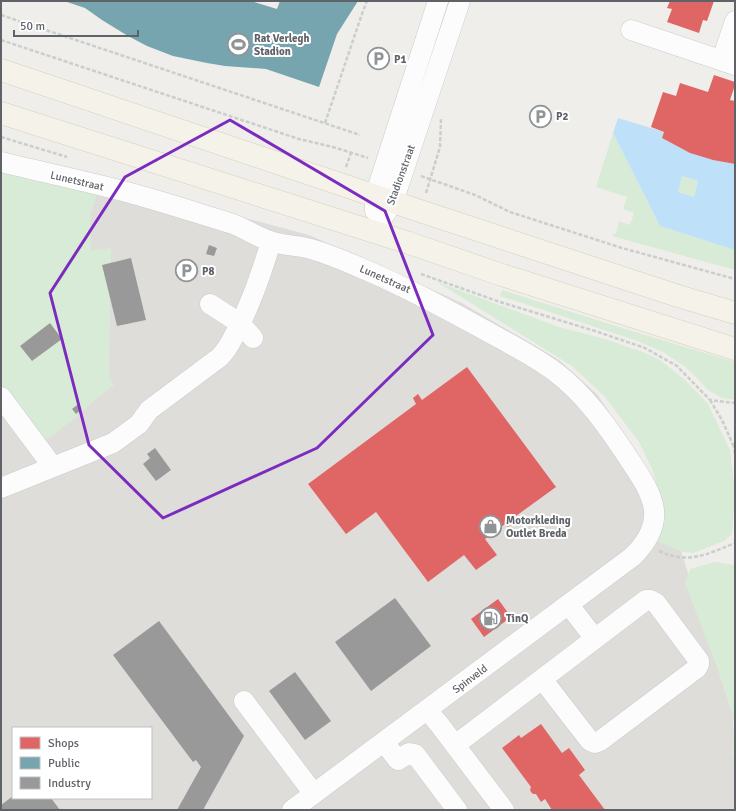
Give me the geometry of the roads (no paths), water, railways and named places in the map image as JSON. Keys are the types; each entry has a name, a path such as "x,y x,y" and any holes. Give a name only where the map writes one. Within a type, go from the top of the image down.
{"main road":[{"path":"1,70 384,199 678,296 735,313"},
{"path":"1,113 735,349"}],"street":[{"name":"Stadionstraat","path":"374,232 438,1"},
{"name":"Stadionstraat","path":"384,199 460,1"},
{"path":"631,30 728,62 735,21"},
{"name":"Lunetstraat","path":"1,162 133,194 235,225 271,242 311,249 343,260 397,284 523,351 554,371 581,397 605,424 626,454 647,488 653,501 654,512 652,529 644,544"},
{"path":"1,488 113,443 139,424 149,410 220,357 230,344 247,331 258,283 271,242"},
{"path":"210,304 247,331"},
{"path":"1,397 54,466"},
{"name":"Spinveld","path":"295,809 624,564 638,552 644,544"},
{"path":"455,745 646,600 656,603 699,660 697,668 600,741 595,743 590,741 542,679"},
{"path":"569,605 594,639"},
{"path":"244,701 314,794"},
{"path":"427,710 504,810"},
{"path":"384,742 398,760 409,753 415,754 457,810"}],"water":[{"path":"618,118 664,132 662,138 697,155 735,164 735,250 660,226 613,133","holes":["682,176 698,181 694,197 678,192"]}],"place":[{"name":"Rat Verlegh Stadion","path":"239,44"},
{"name":"P1","path":"378,59"},
{"name":"P2","path":"540,116"},
{"name":"P8","path":"186,271"},
{"name":"Motorkleding Outlet Breda","path":"491,526"},
{"name":"TinQ","path":"491,618"}]}
